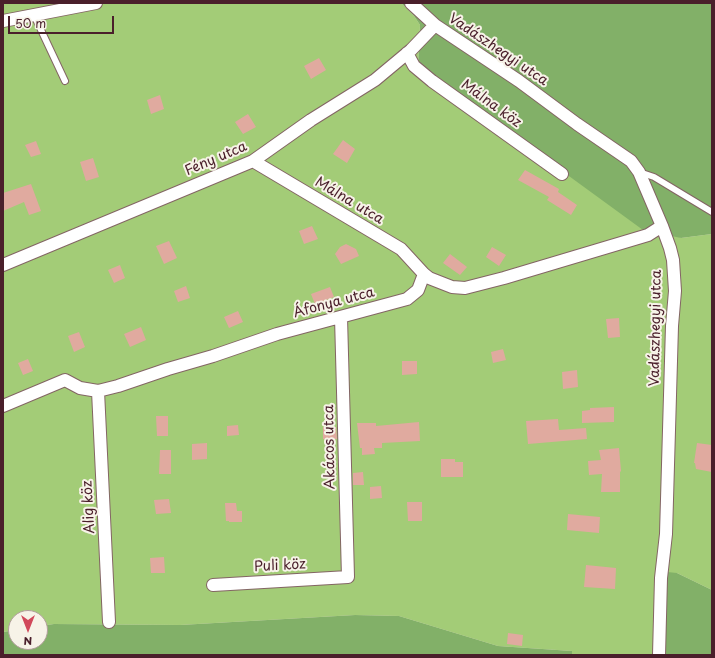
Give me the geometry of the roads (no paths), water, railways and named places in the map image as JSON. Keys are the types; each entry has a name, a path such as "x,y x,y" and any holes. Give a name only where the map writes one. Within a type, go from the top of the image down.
{"street":[{"path":"3,21 96,3"},
{"name":"Vadászhegyi utca","path":"411,3 435,25 519,81 577,124 631,161 639,172 662,226 673,260 675,291 672,334 666,534 661,578 659,655"},
{"name":"Fény utca","path":"3,265 253,161 311,120 375,80 407,53 435,25"},
{"name":"Málna köz","path":"407,53 414,66 432,81 562,174"},
{"name":"Málna utca","path":"253,161 401,249 424,274"},
{"path":"424,274 441,284 465,288 504,278 648,235 662,226"},
{"name":"Áfonya utca","path":"3,406 64,380 80,388 98,391 118,386 277,334 407,299 418,290 424,274"},
{"name":"Akácos utca","path":"341,316 348,577"},
{"name":"Alig köz","path":"98,391 109,622"},
{"name":"Puli köz","path":"213,585 348,577"}],"lane":[{"path":"34,15 64,80"},
{"path":"639,172 654,177 712,212"}]}
